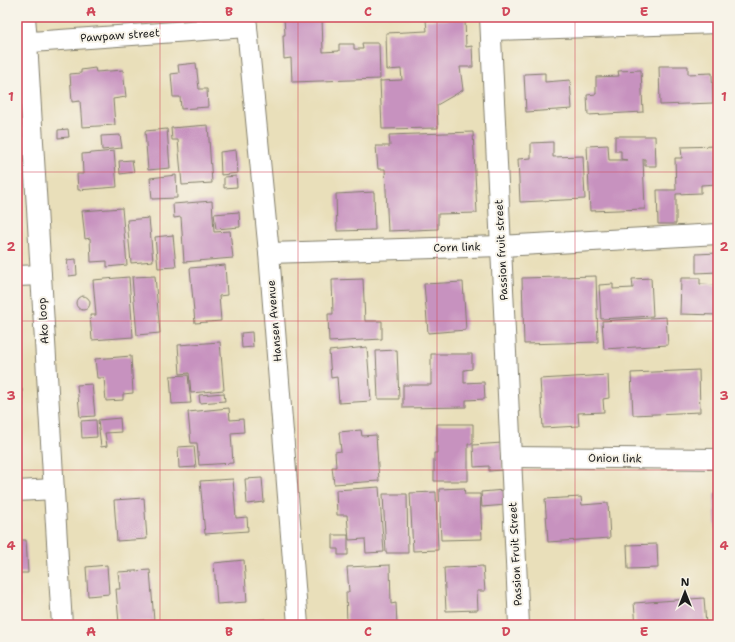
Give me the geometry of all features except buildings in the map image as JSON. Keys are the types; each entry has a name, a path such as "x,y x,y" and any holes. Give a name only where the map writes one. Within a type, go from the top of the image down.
{"street":[{"name":"Ako loop","path":"25,17 22,42 40,275 62,625"},
{"name":"Pawpaw street","path":"22,42 247,22"},
{"name":"Hansen Avenue","path":"247,22 268,253 298,625"},
{"path":"491,24 718,23"},
{"name":"Passion fruit street","path":"491,24 512,482"},
{"name":"Corn link","path":"268,253 501,246 718,234"},
{"path":"17,276 40,275"},
{"name":"Onion link","path":"511,457 718,459"},
{"name":"Passion Fruit Street","path":"512,482 519,625"},
{"path":"17,491 54,489"}]}
